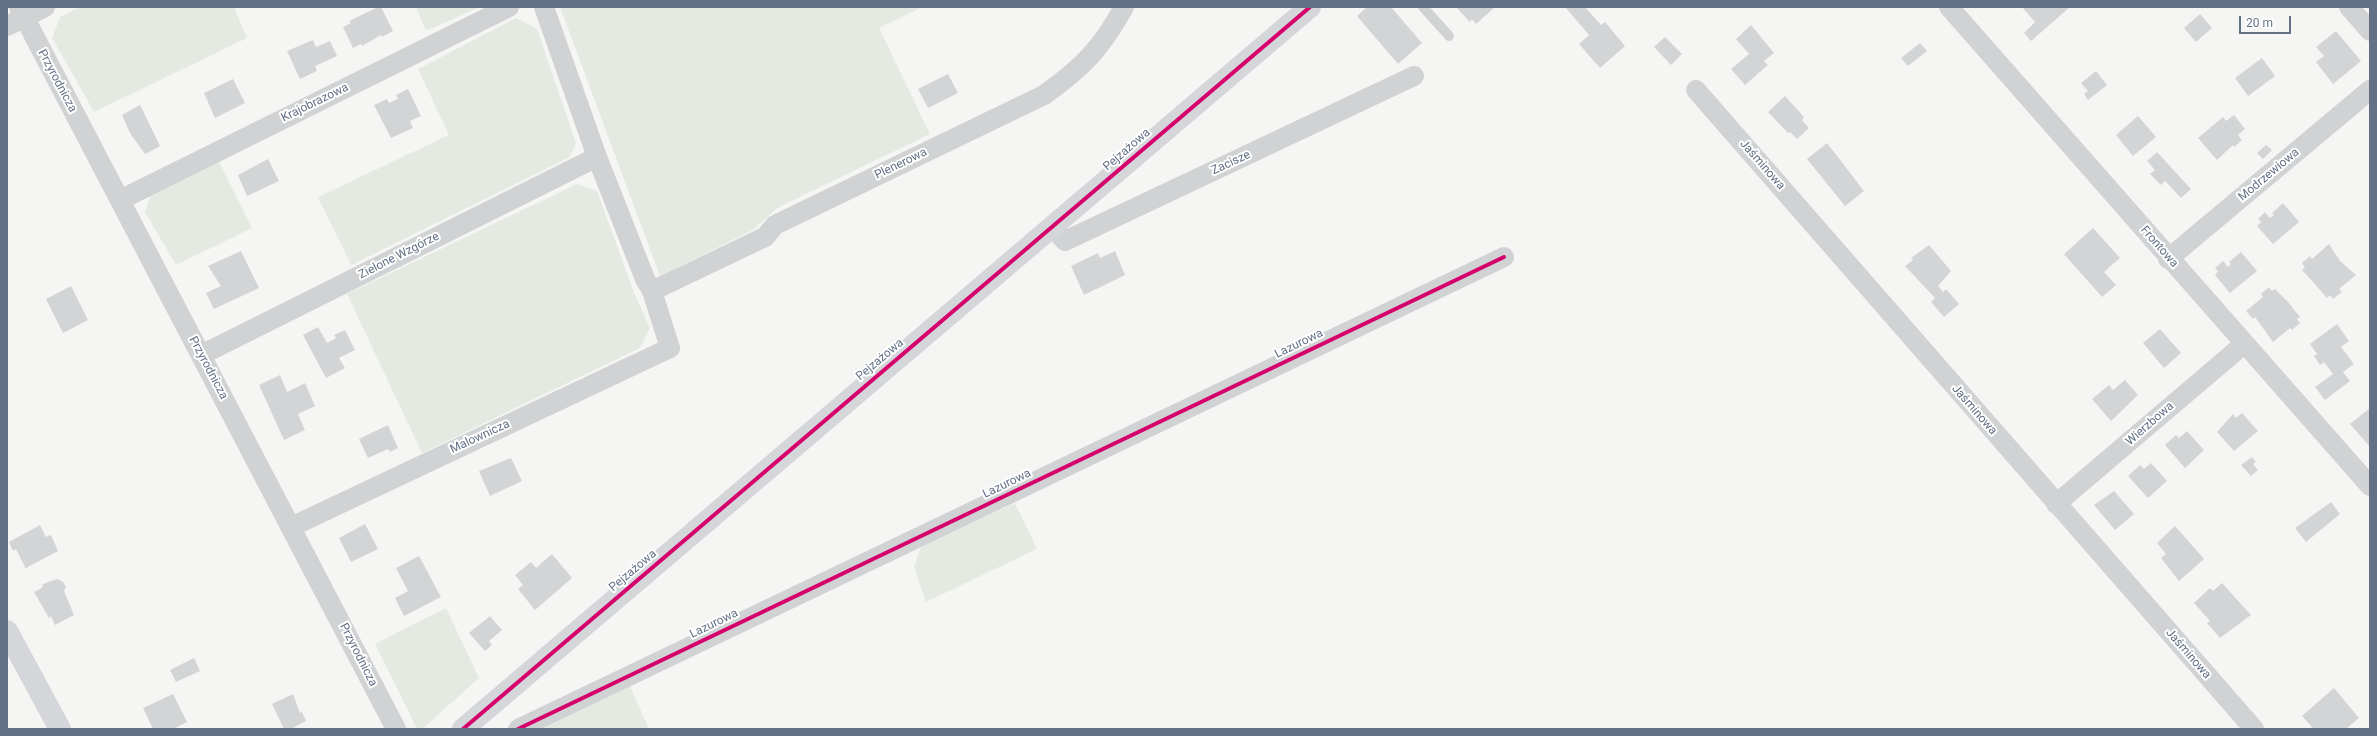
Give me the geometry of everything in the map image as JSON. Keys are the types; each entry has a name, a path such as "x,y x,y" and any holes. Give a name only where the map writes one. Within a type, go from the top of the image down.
{"street":[{"path":"17,17 45,7"},
{"name":"Krajobrazowa","path":"120,200 509,7"},
{"path":"544,7 597,157 645,279 652,291"},
{"name":"Plenerowa","path":"652,291 765,236 775,225 1044,96 1073,74 1093,55 1111,31 1124,7"},
{"name":"Pejzażowa","path":"463,729 1310,7"},
{"name":"Frontowa","path":"1949,7 2168,259 2370,486"},
{"path":"2349,7 2370,32"},
{"name":"Przyrodnicza","path":"17,17 120,200 396,729"},
{"name":"Zacisze","path":"1052,227 1065,241 1414,76"},
{"name":"Jaśminowa","path":"1696,90 2254,729"},
{"name":"Modrzewiowa","path":"2168,259 2370,90"},
{"name":"Zielone Wzgórze","path":"201,355 597,157"},
{"name":"Lazurowa","path":"518,729 1504,257"},
{"name":"Malownicza","path":"291,526 670,348 652,291"},
{"name":"Wierzbowa","path":"2056,504 2244,344"},
{"path":"7,632 60,729"}],"lane":[{"path":"1423,7 1449,36"}],"shaded area":[{"path":"81,7 234,7 247,38 94,112 52,38 60,17"},
{"path":"416,7 480,7 426,31"},
{"path":"560,7 922,7 879,28 930,134 777,208 753,230 660,276"},
{"path":"516,18 537,29 576,143 570,157 351,265 318,197 449,135 418,69"},
{"path":"219,162 252,228 176,265 145,212 151,194"},
{"path":"577,184 597,191 635,295 650,328 640,348 422,453 347,294"},
{"path":"1015,503 1037,549 926,602 914,567 921,547"},
{"path":"446,608 479,678 422,729 417,729 375,644"},
{"path":"630,686 649,729 542,729"}],"building":[{"path":"378,7 381,7 393,31 382,37 381,35 362,46 361,44 353,48 343,27 351,23 349,21"},
{"path":"1367,7 1391,7 1422,43 1398,64 1357,16"},
{"path":"1456,7 1495,7 1476,24 1472,19 1470,22"},
{"path":"1565,7 1585,7 1601,25 1605,22 1625,46 1600,68 1579,44 1589,35"},
{"path":"2022,7 2070,7 2031,41 2024,33 2035,22"},
{"path":"2200,14 2212,28 2196,42 2184,28"},
{"path":"1751,25 1774,53 1764,61 1768,65 1745,85 1731,69 1749,54 1736,39"},
{"path":"2336,31 2361,61 2333,84 2316,62 2324,56 2316,47"},
{"path":"1665,37 1682,54 1671,65 1654,47"},
{"path":"313,40 316,47 330,41 337,56 315,66 317,71 300,79 287,51"},
{"path":"1920,43 1927,51 1908,66 1901,58"},
{"path":"2262,58 2275,76 2248,96 2235,78"},
{"path":"2096,71 2107,85 2088,100 2084,94 2088,91 2081,83"},
{"path":"948,74 958,93 928,108 918,89"},
{"path":"233,79 245,103 215,118 204,93"},
{"path":"408,89 421,116 410,121 413,128 391,138 374,105 387,99 389,103 398,99 396,95"},
{"path":"1785,96 1804,117 1802,120 1809,128 1797,139 1790,132 1788,133 1768,112"},
{"path":"140,105 160,146 145,154 130,133 122,115"},
{"path":"2234,115 2245,129 2238,135 2242,140 2234,147 2233,145 2217,160 2198,138 2223,117 2226,121"},
{"path":"2138,116 2156,137 2133,156 2116,135"},
{"path":"1827,143 1864,191 1845,206 1807,159"},
{"path":"2266,145 2272,150 2263,159 2257,153"},
{"path":"2157,152 2191,189 2181,198 2165,181 2161,185 2150,174 2155,170 2147,161"},
{"path":"268,159 279,181 247,196 238,175"},
{"path":"2283,203 2299,222 2273,244 2257,226 2261,222 2258,219 2265,212 2270,218 2274,215 2272,213"},
{"path":"2093,228 2120,258 2104,272 2116,285 2102,297 2064,254"},
{"path":"2329,244 2340,261 2356,275 2339,289 2342,292 2333,299 2330,295 2327,298 2302,270 2305,267 2302,263 2310,256 2312,259"},
{"path":"1929,245 1951,271 1938,286 1943,292 1946,289 1959,304 1944,317 1931,302 1935,298 1905,266 1913,260 1911,258"},
{"path":"241,251 259,288 214,309 206,293 221,286 208,266"},
{"path":"1115,251 1125,275 1084,295 1071,266 1098,253 1100,258"},
{"path":"2241,252 2257,271 2230,293 2215,275 2218,271 2215,268 2223,261 2228,267 2231,264 2229,262"},
{"path":"71,286 88,320 63,333 46,299"},
{"path":"2269,287 2272,291 2275,289 2300,317 2297,319 2300,323 2292,330 2290,328 2273,342 2255,317 2253,319 2246,311 2263,297 2261,294"},
{"path":"2337,324 2349,341 2341,347 2354,364 2343,372 2350,381 2325,400 2315,387 2333,374 2324,362 2320,365 2314,356 2317,354 2310,344"},
{"path":"318,327 327,343 336,338 334,335 345,330 355,350 339,358 345,368 326,378 303,335"},
{"path":"2160,329 2181,353 2164,368 2143,343"},
{"path":"280,375 287,392 305,383 315,406 298,414 305,430 284,440 259,385"},
{"path":"2125,380 2138,395 2111,421 2092,399 2109,385 2113,390"},
{"path":"2370,408 2370,447 2350,424"},
{"path":"2242,413 2258,431 2234,451 2217,432 2233,414 2236,418"},
{"path":"388,425 398,448 390,452 388,449 368,458 359,439"},
{"path":"2187,431 2204,450 2185,468 2165,445 2176,435 2179,438"},
{"path":"2252,457 2256,462 2253,464 2258,470 2251,476 2241,465"},
{"path":"511,458 522,481 490,496 479,471"},
{"path":"2151,463 2167,481 2148,498 2128,476 2140,465 2144,469"},
{"path":"2114,491 2134,514 2115,530 2094,505"},
{"path":"2331,502 2340,514 2306,542 2295,528"},
{"path":"365,524 378,549 351,562 339,538"},
{"path":"40,525 46,537 50,535 52,537 58,551 24,569 25,567 16,549 13,551 9,542"},
{"path":"2175,526 2204,559 2179,581 2161,558 2166,554 2157,543"},
{"path":"552,554 572,578 535,610 518,589 523,585 515,575 531,562 536,568"},
{"path":"419,556 441,597 404,616 395,598 408,591 396,568"},
{"path":"57,579 63,582 66,587 64,591 74,615 55,625 51,616 49,618 34,592 42,588 43,584"},
{"path":"2222,583 2251,615 2220,638 2207,623 2210,621 2194,603 2210,588 2213,591"},
{"path":"490,616 502,630 489,641 492,645 485,651 469,633"},
{"path":"194,658 200,671 176,682 170,670"},
{"path":"2334,688 2359,718 2346,729 2309,729 2312,727 2302,716"},
{"path":"173,694 187,722 173,729 153,729 143,708"},
{"path":"293,694 300,713 302,712 306,721 291,729 284,729 272,704"}],"cycle path":[{"path":"463,729 1310,7"},
{"path":"518,729 1504,257"}]}
